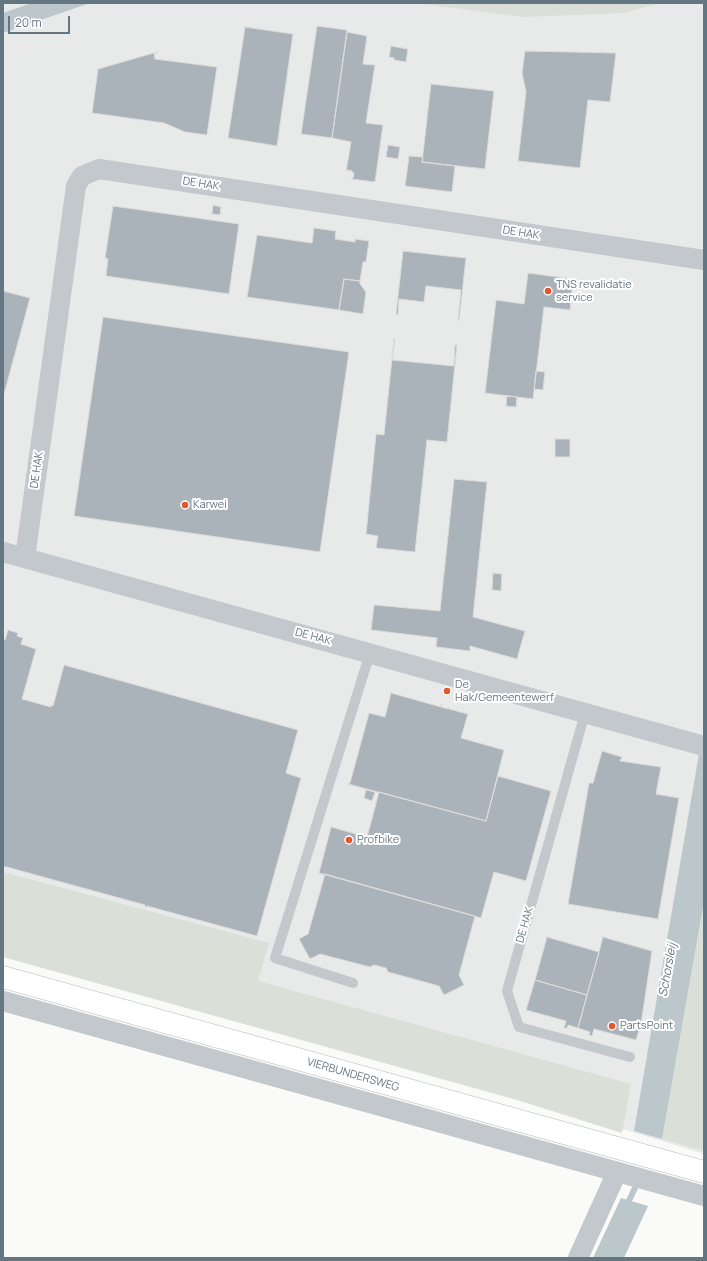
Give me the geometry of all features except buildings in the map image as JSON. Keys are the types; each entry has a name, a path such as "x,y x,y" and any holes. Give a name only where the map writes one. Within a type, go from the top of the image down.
{"main road":[{"name":"VIERBUNDERSWEG","path":"3,977 704,1172"}],"street":[{"name":"DE HAK","path":"24,558 76,186 82,176 99,169 704,260"},
{"name":"DE HAK","path":"3,552 704,746"},
{"path":"71,1020 76,998"},
{"name":"VIERBUNDERSWEG","path":"3,1001 704,1196"},
{"path":"578,1258 617,1172"}],"lane":[{"path":"353,983 274,958 370,653"},
{"name":"DE HAK","path":"585,713 507,991 519,1027 630,1057"}],"shaded area":[{"path":"3,3 704,3 704,1154 3,939"},
{"path":"416,3 660,3 624,13 523,17"},
{"path":"3,872 269,943 258,981 631,1084 622,1133 517,1100 3,957"},
{"path":"704,901 704,1151 662,1139"}],"water":[{"path":"32,3 90,3 3,33 3,13"},
{"path":"699,754 704,755 704,901 662,1139 634,1131"},
{"path":"621,1198 648,1206 624,1258 593,1258"}],"waterway":[{"name":"Schorsleij","path":"626,1207 635,1188"}],"place":[{"name":"TNS revalidatie service","path":"548,291"},
{"name":"Karwei","path":"185,505"},
{"name":"De Hak/Gemeentewerf","path":"447,691"},
{"name":"Profbike","path":"349,840"},
{"name":"PartsPoint","path":"612,1026"}]}
